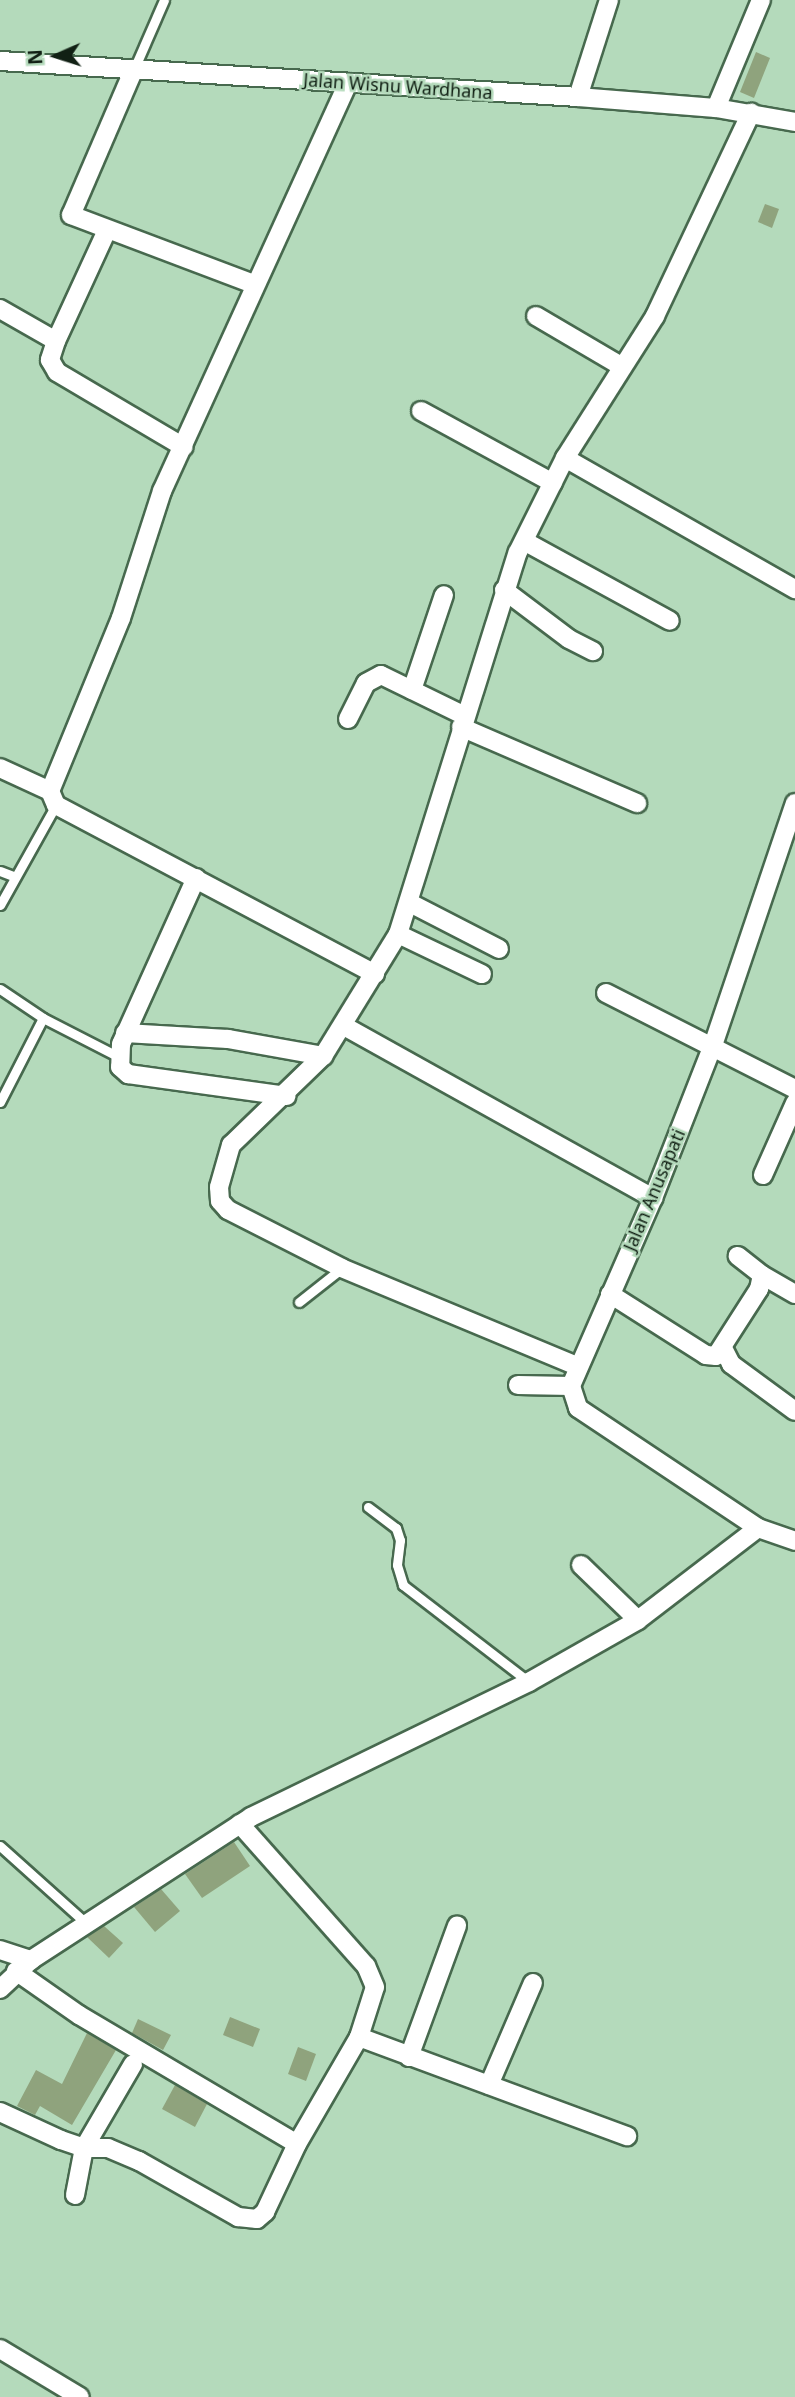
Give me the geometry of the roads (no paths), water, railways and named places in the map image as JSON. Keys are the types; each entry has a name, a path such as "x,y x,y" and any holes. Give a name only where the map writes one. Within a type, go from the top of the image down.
{"street":[{"path":"578,97 609,0"},
{"path":"716,108 761,0"},
{"name":"Jalan Wisnu Wardhana","path":"0,61 578,97 716,108 795,122"},
{"path":"134,69 71,211 74,218 254,284"},
{"path":"53,798 121,618 162,491 184,447 254,284 348,83"},
{"path":"577,1366 342,1268 228,1210 220,1201 221,1174 231,1145 286,1096 324,1056 398,934 410,903 504,590 524,541 565,458 677,274 751,113"},
{"path":"107,230 56,341 50,360 57,372 184,447"},
{"path":"0,309 56,341"},
{"path":"536,316 621,366"},
{"path":"421,411 553,483"},
{"path":"565,458 795,589"},
{"path":"524,541 670,621"},
{"path":"504,590 569,639 593,651"},
{"path":"412,690 443,595"},
{"path":"348,719 366,683 375,676 412,690 463,721 637,803"},
{"path":"0,768 375,974"},
{"name":"Jalan Anusapati","path":"571,1386 577,1366 653,1198 712,1045 795,805"},
{"path":"196,878 125,1033 119,1057 120,1067 128,1074 286,1096"},
{"path":"410,903 499,949"},
{"path":"398,934 482,974"},
{"path":"606,993 795,1089"},
{"path":"344,1026 653,1198"},
{"path":"125,1033 228,1039 324,1056"},
{"path":"763,1175 795,1103"},
{"path":"738,1256 762,1275 795,1294"},
{"path":"610,1294 706,1355 724,1350 759,1289 762,1275"},
{"path":"724,1350 731,1364 795,1411"},
{"path":"518,1385 571,1386 579,1408 753,1524 795,1541"},
{"path":"0,1989 16,1971 31,1960 240,1824 529,1682 638,1620 753,1524"},
{"path":"581,1565 638,1620"},
{"path":"0,2112 84,2148 98,2146 118,2152 248,2220 265,2212 298,2144 359,2037 373,1999 372,1976 240,1824"},
{"path":"409,2057 457,1926"},
{"path":"0,1950 31,1960"},
{"path":"16,1971 79,2015 298,2144"},
{"path":"489,2085 533,1983"},
{"path":"359,2037 627,2136"},
{"path":"75,2195 84,2148 133,2064"},
{"path":"0,2349 80,2397"}],"lane":[{"path":"134,69 163,0"},
{"path":"0,905 53,798"},
{"path":"0,871 13,876"},
{"path":"0,989 43,1018 119,1057"},
{"path":"0,1102 43,1018"},
{"path":"299,1302 342,1268"},
{"path":"368,1507 396,1528 400,1540 397,1565 403,1585 529,1682"},
{"path":"0,1846 87,1924"}]}
